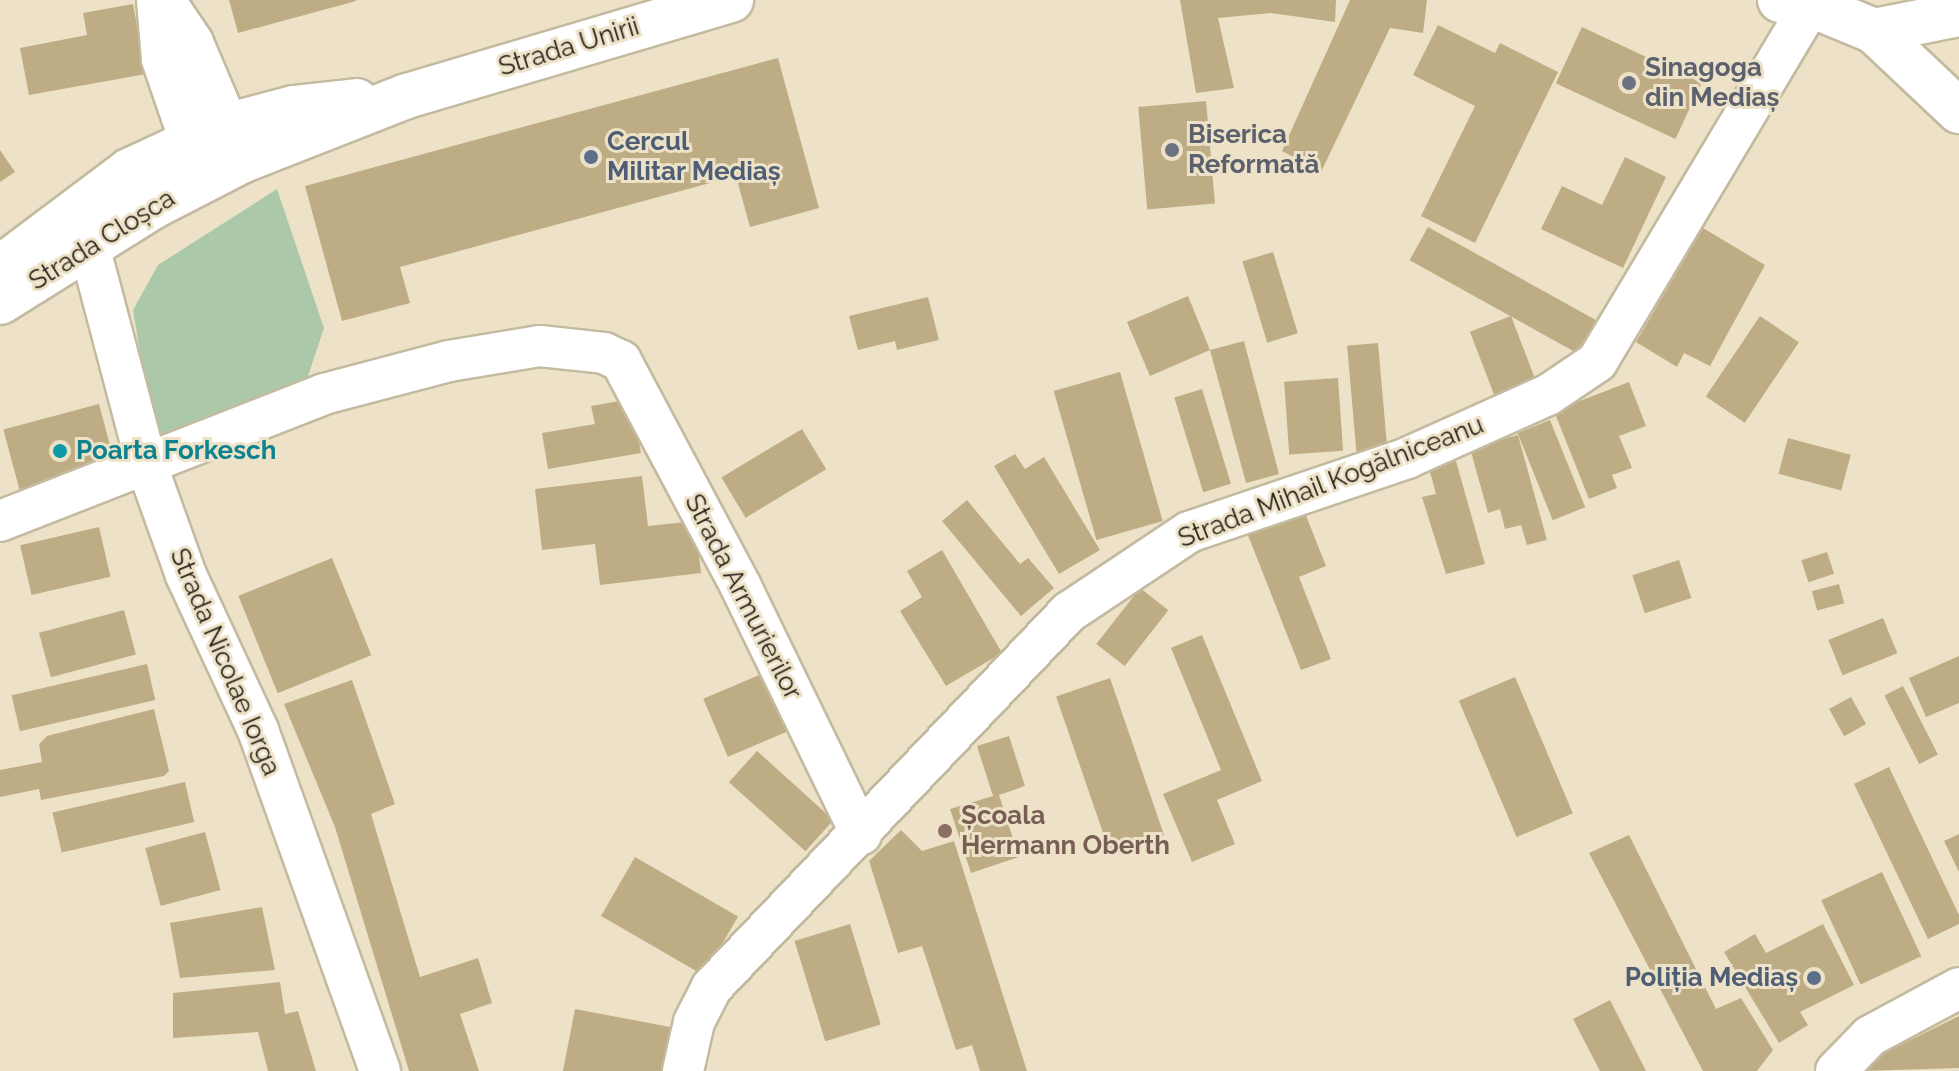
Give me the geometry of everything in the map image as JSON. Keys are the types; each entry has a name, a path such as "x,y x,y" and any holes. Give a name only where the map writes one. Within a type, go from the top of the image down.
{"main road":[{"path":"160,0 164,59 215,151"},
{"name":"Strada Unirii","path":"215,151 731,0"},
{"path":"1796,3 1874,31 1959,111"},
{"path":"1874,31 1959,14"},
{"name":"Strada Cloșca","path":"0,268 129,171 215,151"},
{"name":"Strada Cloșca","path":"0,302 89,246 215,151"}],"street":[{"name":"Strada Mihail Kogălniceanu","path":"683,1071 694,1022 712,987 861,834 1069,612 1129,568 1189,532 1407,458 1548,395 1597,362 1612,344 1796,3"},
{"name":"Strada Nicolae Iorga","path":"89,246 147,466 186,575 258,730 380,1071"},
{"name":"Strada Armurierilor","path":"147,466 324,394 449,361 540,346 583,348 621,361 741,587 861,834"},
{"path":"0,521 147,466"},
{"path":"1836,1071 1870,1036 1959,988"}],"green space":[{"path":"277,189 324,328 302,394 157,454 133,310 158,265"}],"building":[{"path":"229,0 356,0 356,1 238,33"},
{"path":"1180,0 1336,0 1335,22 1271,13 1218,18 1234,88 1196,93"},
{"path":"1350,0 1427,0 1423,33 1390,28 1321,172 1282,151"},
{"path":"133,4 146,74 29,95 20,48 87,35 83,13"},
{"path":"1438,25 1495,53 1500,43 1558,72 1475,243 1421,216 1475,106 1413,75"},
{"name":"Sinagoga din Mediaș","path":"1582,27 1702,83 1675,139 1556,83"},
{"path":"778,58 819,208 750,227 736,176 400,267 410,303 342,321 305,186"},
{"path":"1206,101 1215,204 1147,210 1138,107"},
{"path":"0,150 15,172 0,182"},
{"path":"1625,157 1666,177 1623,268 1541,229 1562,186 1602,205"},
{"path":"1428,227 1600,323 1582,356 1410,260"},
{"path":"1703,228 1765,265 1710,366 1684,353 1677,367 1636,342"},
{"path":"1273,252 1298,333 1267,343 1242,261"},
{"path":"1188,296 1210,350 1150,376 1127,322"},
{"path":"928,297 939,340 897,350 895,341 858,350 849,316"},
{"path":"1511,316 1539,388 1498,404 1470,332"},
{"path":"1760,316 1799,342 1745,423 1706,396"},
{"path":"1244,341 1279,474 1246,483 1210,350"},
{"path":"1378,343 1387,449 1356,451 1347,346"},
{"path":"1120,372 1163,521 1096,540 1054,391"},
{"path":"1338,378 1343,451 1289,455 1284,382"},
{"path":"1629,382 1646,426 1619,436 1632,468 1612,475 1617,488 1589,499 1554,411"},
{"path":"1202,389 1231,484 1203,492 1174,397"},
{"path":"631,399 641,453 548,469 542,433 595,424 591,406"},
{"name":"Poarta Forkesch","path":"99,404 117,471 21,496 3,430"},
{"path":"1550,420 1585,507 1553,520 1518,433"},
{"path":"802,429 826,469 746,518 721,477"},
{"path":"1518,435 1547,540 1527,545 1521,525 1505,529 1500,509 1488,513 1470,448"},
{"path":"1788,438 1851,455 1841,491 1778,474"},
{"path":"1015,454 1025,469 1044,457 1100,550 1059,574 994,466"},
{"path":"1456,461 1485,564 1446,574 1422,497 1436,494 1429,468"},
{"path":"642,476 648,526 695,521 701,573 600,585 595,544 542,550 535,489"},
{"path":"967,500 1020,564 1028,558 1054,588 1021,616 942,521"},
{"path":"1301,503 1326,566 1299,577 1331,659 1301,670 1244,525"},
{"path":"99,527 110,577 32,595 20,545"},
{"path":"942,550 1002,653 946,686 900,611 922,597 907,571"},
{"path":"1827,552 1834,574 1808,582 1801,560"},
{"path":"332,558 371,655 278,693 238,596"},
{"path":"1679,560 1691,598 1645,613 1632,575"},
{"path":"1839,584 1844,603 1817,611 1812,591"},
{"path":"1140,588 1168,610 1125,666 1096,644"},
{"path":"124,610 136,654 51,677 39,633"},
{"path":"1883,618 1897,653 1843,675 1828,640"},
{"path":"1202,635 1262,781 1217,800 1235,844 1192,862 1163,794 1221,770 1171,648"},
{"path":"1959,656 1959,703 1926,717 1909,678"},
{"path":"147,664 155,700 20,731 12,695"},
{"path":"764,673 789,731 728,757 703,699"},
{"path":"1515,677 1573,813 1517,837 1459,701"},
{"path":"1110,678 1164,835 1110,854 1056,697"},
{"path":"352,680 395,804 371,814 420,977 478,958 492,1003 460,1014 479,1071 409,1071 335,827 284,704"},
{"path":"1903,686 1938,755 1919,764 1884,696"},
{"path":"1851,697 1866,724 1844,736 1829,709"},
{"path":"154,709 169,771 164,776 41,800 39,789 0,797 0,770 42,762 39,744 47,736"},
{"path":"1009,736 1025,786 999,795 1019,857 971,873 950,809 993,796 977,746"},
{"path":"757,751 834,820 805,851 729,782"},
{"path":"1889,767 1959,915 1959,924 1928,939 1854,784"},
{"path":"185,782 194,822 62,853 52,813"},
{"path":"901,830 922,851 954,841 1027,1071 980,1071 972,1045 956,1050 922,946 898,953 869,861"},
{"path":"205,832 221,890 161,906 145,848"},
{"path":"1959,834 1959,872 1944,841"},
{"path":"1629,835 1716,1009 1741,998 1773,1050 1757,1071 1703,1071 1589,853"},
{"path":"635,857 738,916 704,975 601,916"},
{"path":"1882,872 1921,956 1861,985 1821,900"},
{"path":"262,907 275,970 180,978 170,923"},
{"path":"850,924 881,1024 825,1041 795,941"},
{"path":"1823,924 1854,985 1800,1012 1808,1025 1779,1043 1724,952 1755,934 1766,953"},
{"path":"280,982 285,1014 298,1011 316,1071 268,1071 258,1032 173,1038 173,993"},
{"path":"1610,1000 1646,1071 1600,1071 1573,1019"},
{"path":"575,1009 670,1027 662,1071 563,1071"},
{"path":"1959,1016 1959,1068 1862,1071 1884,1053"}],"place":[{"name":"Sinagoga din Mediaș","path":"1629,83"},
{"name":"Biserica Reformată","path":"1172,150"},
{"name":"Cercul Militar Mediaș","path":"591,157"},
{"name":"Poarta Forkesch","path":"60,451"},
{"name":"Școala Hermann Oberth","path":"945,831"},
{"name":"Poliția Mediaș","path":"1814,978"}]}
